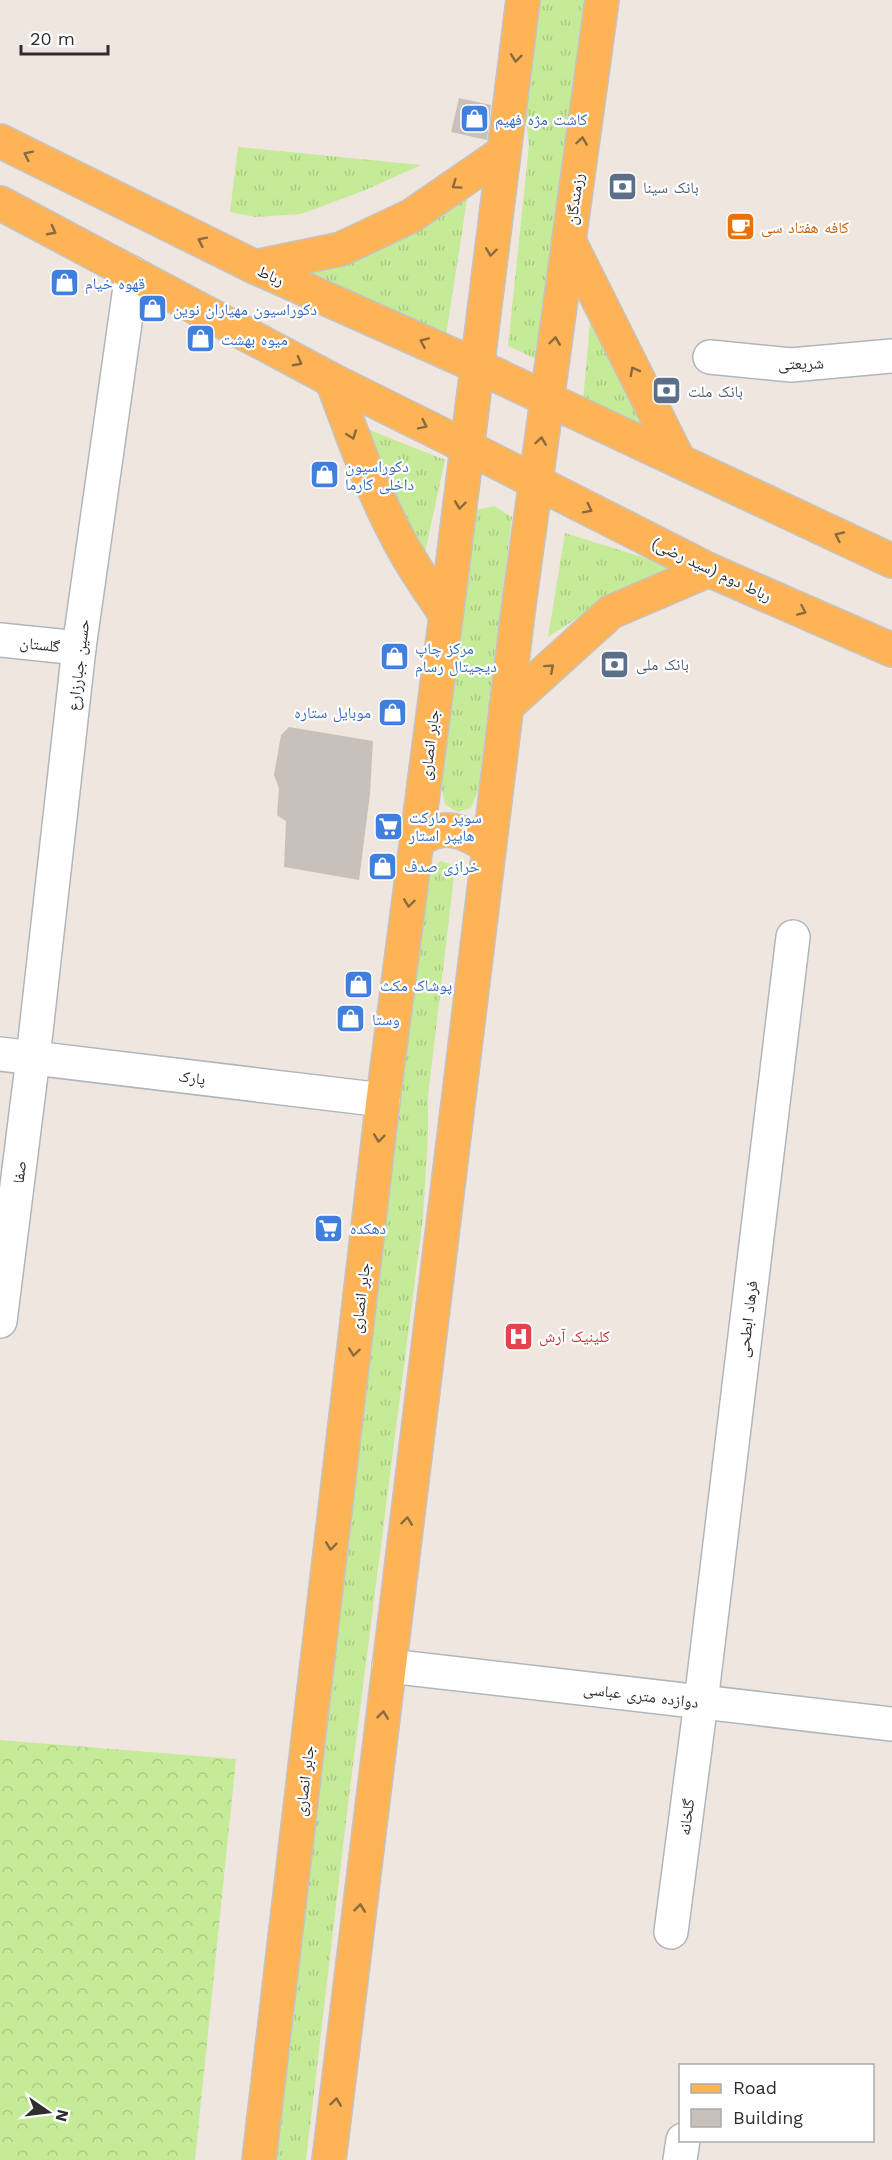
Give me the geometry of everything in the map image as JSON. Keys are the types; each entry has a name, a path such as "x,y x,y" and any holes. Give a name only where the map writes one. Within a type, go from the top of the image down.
{"main road":[{"path":"477,366 522,0"},
{"name":"رزمندگان","path":"547,399 602,0"},
{"name":"رباط","path":"0,141 255,267 547,399"},
{"path":"255,267 341,249 411,216 504,152"},
{"path":"0,203 333,380 536,483"},
{"path":"569,240 679,461"},
{"name":"جابر انصاری","path":"259,2160 383,1100 477,366"},
{"path":"333,380 372,485 402,546 446,615"},
{"path":"329,2160 506,707 547,399 892,561"},
{"name":"رباط دوم (سید رضی)","path":"536,483 709,570 892,650"},
{"path":"506,707 611,612 709,570"},
{"path":"417,841 435,831 451,831 473,836 489,847"}],"street":[{"name":"حسین جبارزارع","path":"33,1058 79,648 132,273"},
{"name":"شریعتی","path":"710,357 791,365 892,356"},
{"name":"گلستان","path":"0,640 79,648"},
{"name":"فرهاد ابطحی","path":"701,1702 793,937"},
{"name":"پارک","path":"0,1054 383,1100"},
{"name":"صفا","path":"0,1321 33,1058"},
{"name":"دوازده متری عباسی","path":"389,1666 892,1724"},
{"name":"گلخانه","path":"671,1932 701,1702"},
{"path":"680,2160 683,2142"}],"green space":[{"path":"533,0 586,0 540,361 508,346 529,145 524,103"},
{"path":"238,147 421,165 363,191 301,214 256,217 230,212"},
{"path":"468,193 446,336 305,273 365,255 419,230"},
{"path":"591,311 655,434 583,401"},
{"path":"362,427 445,460 424,557"},
{"path":"494,506 512,517 478,790 471,808 457,812 445,804 441,787 476,510"},
{"path":"565,533 681,569 604,601 548,637"},
{"path":"440,861 451,864 454,877 428,1096 423,1217 349,1796 306,2160 270,2160 375,1280 423,920 431,871"},
{"path":"0,1740 236,1759 195,2160 0,2160"}],"building":[{"name":"کاشت مژه فهیم","path":"459,98 491,105 487,140 451,132"},
{"path":"289,727 373,741 370,794 359,880 284,867 286,821 277,815 279,788 274,775 281,735"}],"place":[{"name":"کاشت مژه فهیم","path":"474,119"},
{"name":"بانک سینا","path":"622,187"},
{"name":"کافه هفتاد سی","path":"740,227"},
{"name":"قهوه خیام","path":"64,283"},
{"name":"دکوراسیون مهیاران نوین","path":"152,309"},
{"name":"میوه بهشت","path":"200,339"},
{"name":"بانک ملت","path":"667,391"},
{"name":"دکوراسیون داخلی کارما","path":"324,475"},
{"name":"مرکز چاپ دیجیتال رسام","path":"394,657"},
{"name":"بانک ملی","path":"615,664"},
{"name":"موبایل ستاره","path":"392,712"},
{"name":"سوپر مارکت هایپر استار","path":"388,826"},
{"name":"خرازی صدف","path":"383,866"},
{"name":"پوشاک مکث","path":"359,985"},
{"name":"وستا","path":"351,1019"},
{"name":"دهکده","path":"329,1228"},
{"name":"کلینیک آرش","path":"518,1336"}]}
